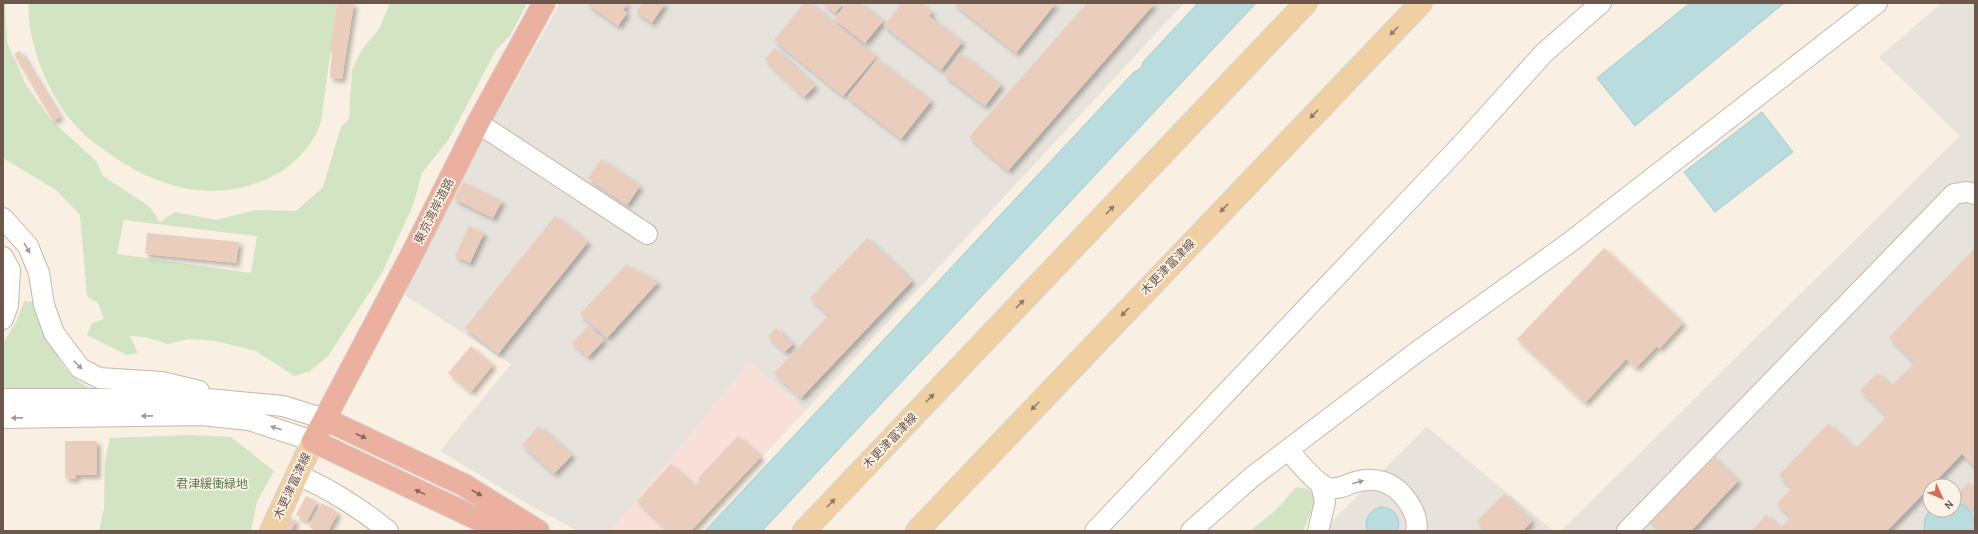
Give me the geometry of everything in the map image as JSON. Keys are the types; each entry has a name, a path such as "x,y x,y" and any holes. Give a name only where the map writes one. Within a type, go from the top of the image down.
{"highway":[{"name":"東京湾岸道路","path":"313,441 478,123 544,3"},
{"path":"325,419 464,486 538,531"},
{"path":"313,441 503,531"}],"main road":[{"name":"木更津富津線","path":"804,531 1306,3"},
{"name":"木更津富津線","path":"917,531 1421,3"},
{"name":"木更津富津線","path":"271,531 313,441"}],"street":[{"path":"1095,531 1464,142 1544,53 1601,3"},
{"path":"1191,531 1252,477 1418,352 1569,243 1877,3"},
{"path":"478,123 647,234"},
{"path":"1627,531 1954,194 1966,192 1975,194"},
{"path":"3,218 28,246 39,274 44,306 54,333 80,368 99,378 162,382 198,390 208,399"},
{"path":"3,257 10,270 8,305 3,319"},
{"path":"3,399 208,399 283,406 325,419"},
{"path":"3,418 201,415 249,420 313,441"},
{"path":"1288,450 1321,484 1330,488 1340,488 1362,480 1376,479 1390,485 1404,495 1413,509 1417,528 1416,531"},
{"path":"297,475 314,482 377,522 388,531"},
{"path":"1318,531 1325,502 1321,484"}],"shaded area":[{"path":"560,3 1184,3 806,410 750,361 611,531 578,531 533,507 440,451 511,364 403,294 495,118"},
{"path":"1942,3 1975,3 1975,531 1561,531 1960,136 1879,57"},
{"path":"750,360 806,410 693,531 611,531"},
{"path":"1427,427 1554,531 1322,531"}],"green space":[{"path":"3,3 5,3 7,42 25,83 50,119 96,161 103,176 150,207 160,222 175,212 216,220 256,210 296,211 323,187 341,127 349,119 352,70 361,51 379,29 390,3 527,3 510,36 496,50 449,139 422,173 413,205 382,273 328,356 310,371 294,376 256,351 215,341 189,339 168,344 146,337 130,336 138,353 127,355 87,335 92,323 104,319 98,303 87,296 80,215 56,190 3,158","holes":["124,220 257,236 251,273 117,254"]},
{"path":"29,3 337,3 321,122 307,148 294,162 269,178 248,186 227,190 207,191 186,188 147,176 128,166 93,142 70,120 48,84 37,56 29,24"},
{"path":"24,301 37,302 50,340 62,363 80,382 92,389 3,392 3,344 17,320"},
{"name":"君津緩衝緑地","path":"193,435 231,437 274,471 257,501 251,531 99,531 104,508 105,461 110,438"},
{"path":"1296,487 1308,489 1315,497 1313,508 1303,531 1250,531 1277,509"}],"water":[{"path":"1198,3 1256,3 762,531 705,531 1133,73 1141,68 1143,62"},
{"path":"1690,3 1784,3 1635,126 1597,78"},
{"path":"1762,112 1793,152 1715,212 1684,172"},
{"path":"1962,504 1970,512 1975,526 1975,531 1924,531 1925,518 1962,518"},
{"path":"1380,507 1385,507 1396,514 1399,522 1397,531 1368,531 1366,523 1368,516"}],"building":[{"path":"337,3 354,3 342,79 330,78 332,53 330,51"},
{"path":"586,3 628,3 623,10 627,13 618,26"},
{"path":"642,3 665,3 652,23 636,12"},
{"path":"804,3 810,3 876,57 843,96 774,40"},
{"path":"822,3 843,3 835,13"},
{"path":"847,3 860,3 883,21 865,43 834,19"},
{"path":"902,3 920,3 932,12 929,16 962,42 941,70 884,26"},
{"path":"953,3 1056,3 1016,53"},
{"path":"1087,3 1155,3 1008,171 969,137"},
{"path":"775,48 815,86 804,97 765,59"},
{"path":"20,51 60,117 53,121 14,54"},
{"path":"960,53 1001,85 985,106 944,75"},
{"path":"877,59 931,101 901,139 847,97"},
{"path":"601,159 640,186 627,205 588,178"},
{"path":"463,182 502,201 493,218 454,199"},
{"path":"555,216 588,242 498,354 465,328"},
{"path":"469,226 484,233 470,263 455,256"},
{"path":"147,233 239,242 236,263 145,254"},
{"path":"867,238 912,281 801,398 774,373 829,315 810,298"},
{"path":"1604,248 1683,323 1659,349 1657,346 1636,368 1626,359 1585,403 1517,339"},
{"path":"1975,248 1975,467 1962,454 1939,478 1922,478 1922,495 1887,531 1751,531 1766,515 1780,528 1791,517 1777,504 1792,488 1779,475 1828,424 1855,449 1887,416 1860,390 1877,373 1891,386 1915,363 1889,337"},
{"path":"626,265 658,282 607,338 580,314"},
{"path":"588,326 604,340 588,357 572,343"},
{"path":"776,328 793,344 785,352 768,336"},
{"path":"471,346 493,365 471,392 448,373"},
{"path":"539,426 572,455 554,474 522,445"},
{"path":"738,436 761,457 691,531 669,531 637,501 671,464 694,486 700,480 698,478"},
{"path":"65,441 97,441 97,475 76,475 76,479 65,478"},
{"path":"1708,452 1738,481 1691,531 1661,531 1646,517"},
{"path":"1969,482 1975,488 1975,511 1962,499 1962,489"},
{"path":"1504,494 1532,521 1523,531 1487,531 1477,521"},
{"path":"306,496 317,502 307,521 296,515"},
{"path":"322,503 338,513 328,531 316,531 309,527"},
{"path":"287,516 296,521 291,531 281,529"}]}
